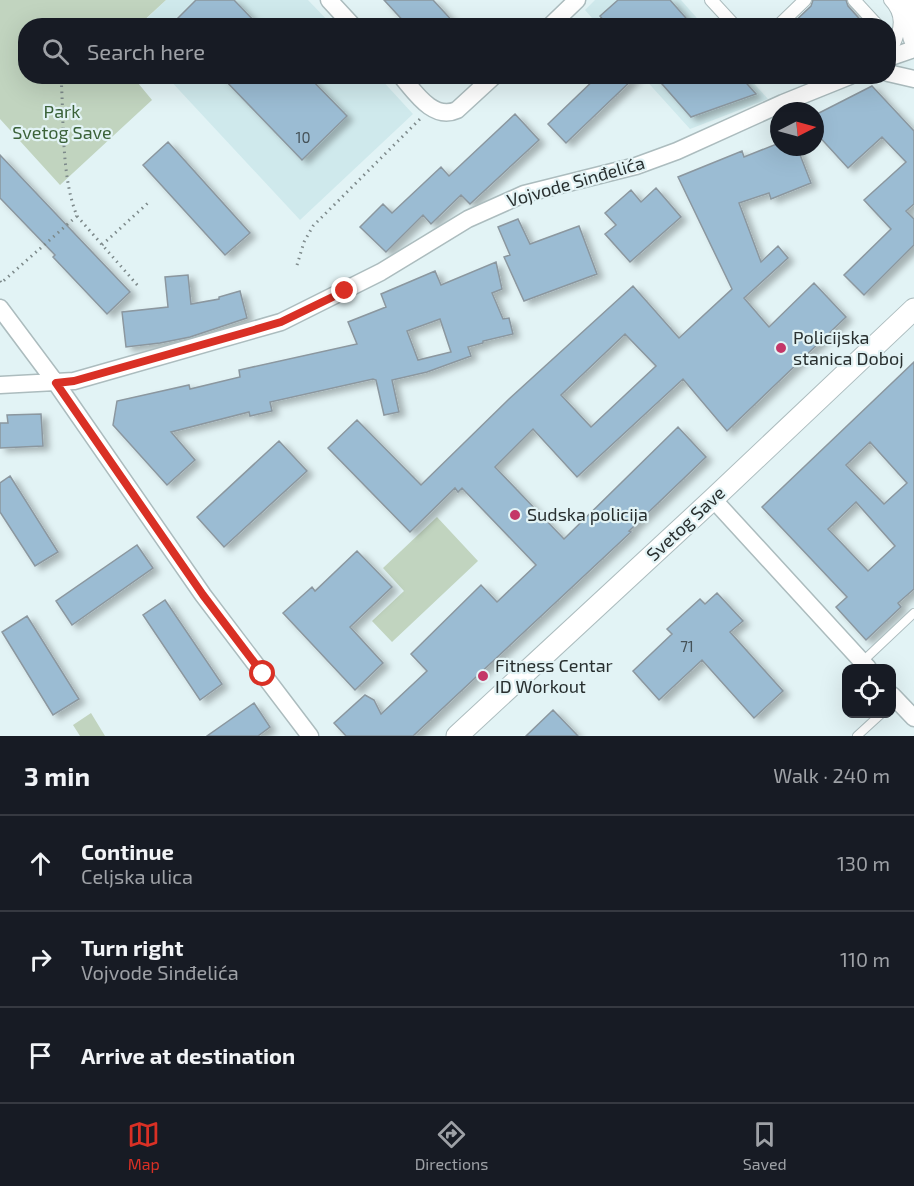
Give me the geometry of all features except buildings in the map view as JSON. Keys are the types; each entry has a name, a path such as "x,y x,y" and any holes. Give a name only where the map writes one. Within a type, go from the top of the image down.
{"street":[{"path":"329,0 346,18"},
{"path":"558,18 577,0"},
{"path":"711,0 728,18"},
{"path":"786,18 805,0"},
{"path":"854,0 871,18"},
{"path":"890,0 898,11 900,32 896,39"},
{"path":"906,0 914,7"},
{"path":"906,0 914,38"},
{"path":"896,55 914,48"},
{"path":"896,76 914,79"},
{"path":"408,84 430,108 449,114 457,110 485,84"},
{"name":"Vojvode Sinđelića","path":"0,386 74,381 281,322 381,272 468,219 507,200 636,166 677,151 783,103 833,84"},
{"path":"0,308 56,383 203,595 309,736"},
{"name":"Svetog Save","path":"457,736 914,309"},
{"path":"713,499 864,664"},
{"path":"896,702 914,718"}],"lane":[{"path":"866,664 914,613"},
{"path":"857,736 877,718"}],"path":[{"path":"61,84 67,179 71,201 77,216 139,287"},
{"path":"297,265 304,242 313,226 430,108"},
{"path":"102,245 149,202"},
{"path":"0,281 1,283 77,216"}],"shaded area":[{"path":"166,0 308,0 325,18 147,18"},
{"path":"595,0 681,0 697,18 592,18 585,10"},
{"path":"174,84 385,84 413,114 300,220"},
{"path":"649,84 754,84 768,99 690,129"}],"green space":[{"name":"Park Svetog Save","path":"0,0 166,0 147,18 18,18 18,84 139,84 152,100 60,185 0,119"},
{"path":"437,517 478,561 392,642 372,621 404,591 383,568"},
{"path":"91,713 105,736 80,736 73,725"}],"place":[{"name":"Policijska stanica Doboj","path":"781,348"},
{"name":"Sudska policija","path":"515,515"},
{"name":"Fitness Centar ID Workout","path":"483,676"}],"route":[{"path":"263,674 203,595 56,383 74,381 281,322 345,291"}]}
